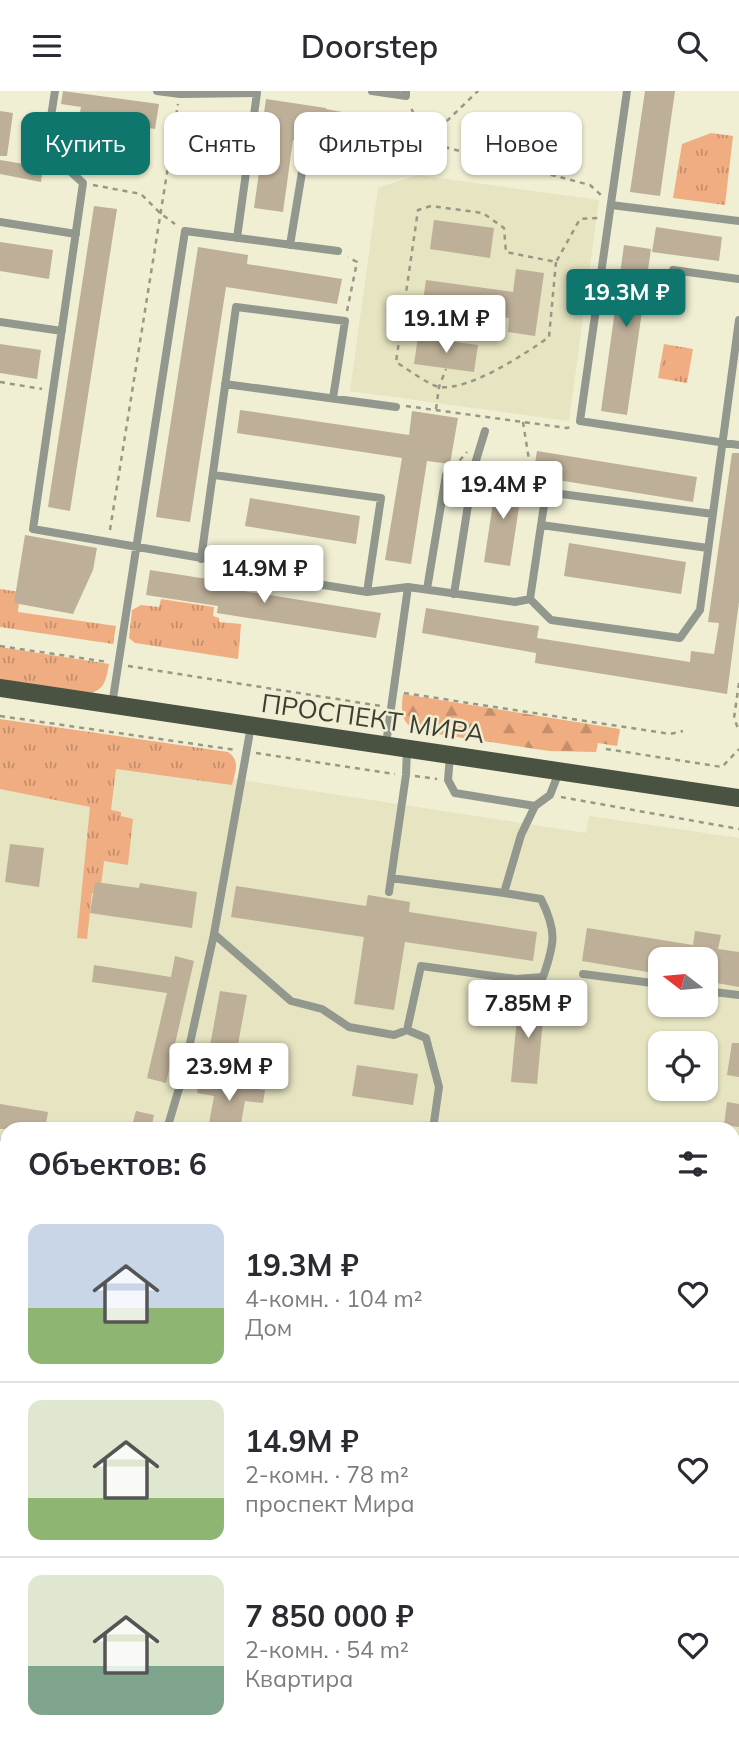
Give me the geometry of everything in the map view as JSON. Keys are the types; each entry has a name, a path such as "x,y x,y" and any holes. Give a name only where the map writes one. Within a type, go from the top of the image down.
{"main road":[{"name":"ПРОСПЕКТ МИРА","path":"0,688 739,798"}],"lane":[{"path":"55,91 46,149 83,183 33,529 225,562 236,571 367,592 408,586 515,602 530,599"},
{"path":"157,91 180,94 259,92 237,238"},
{"path":"372,91 406,93"},
{"path":"627,91 580,421 739,445"},
{"path":"290,245 302,175"},
{"path":"611,205 739,221"},
{"path":"0,222 76,234"},
{"path":"112,706 185,231 338,251"},
{"path":"673,270 739,279"},
{"path":"201,559 236,307 345,321 333,398"},
{"path":"530,599 551,620 680,638 700,610 739,320"},
{"path":"0,322 62,331"},
{"path":"225,384 396,407"},
{"path":"454,594 474,467 485,431"},
{"path":"214,475 381,498 367,592"},
{"path":"427,589 446,475"},
{"path":"530,599 546,492 713,514"},
{"path":"541,525 708,548"},
{"path":"385,746 408,586"},
{"path":"169,1122 183,1075 214,934 251,726"},
{"path":"389,892 406,775 407,749"},
{"path":"450,756 448,780 455,793 535,806"},
{"path":"505,893 521,835 535,806 550,795 559,772"},
{"path":"391,878 541,899 553,923 551,956 543,977 516,979 421,966 407,1030"},
{"path":"214,934 291,1001 322,1009 349,1027 394,1035 407,1030 426,1038 439,1087 434,1122"},
{"path":"583,974 648,982"},
{"path":"718,993 739,995"}],"path":[{"path":"447,121 478,91"},
{"path":"406,93 413,112"},
{"path":"108,541 180,94"},
{"path":"447,148 590,185 611,205"},
{"path":"83,183 141,194 160,213 185,231"},
{"path":"556,262 506,252 503,228 483,212 431,206 418,210 396,362 439,387 472,381 522,356 549,337 556,262 580,219 609,218"},
{"path":"338,251 357,262 345,321"},
{"path":"435,409 446,369"},
{"path":"0,382 53,390"},
{"path":"396,407 435,409 567,428 580,421"},
{"path":"523,422 531,479 546,492"},
{"path":"0,646 391,708"},
{"path":"739,683 734,718 739,731"},
{"path":"394,691 670,734 683,731"},
{"path":"0,716 448,780"},
{"path":"606,749 722,767 739,749"},
{"path":"550,795 739,829"}],"shaded area":[{"path":"417,175 599,200 569,421 350,391 378,188"},
{"path":"0,743 586,833 589,816 739,838 739,1122 0,1122"}],"green space":[{"path":"711,133 733,136 725,205 673,198 682,144"},
{"path":"664,344 693,349 687,383 658,378"},
{"path":"0,589 20,592 18,612 116,626 113,644 0,627"},
{"path":"161,599 214,607 213,616 219,618 219,622 241,624 238,659 135,643 129,638 132,610 141,605 159,607"},
{"path":"0,647 109,664 107,675 98,690 87,693 0,680"},
{"path":"403,694 620,729 617,746 598,743 596,752 549,751 417,731 407,724 403,715"},
{"path":"0,719 228,752 236,763 232,785 116,769 111,810 133,819 128,865 104,861 100,893 92,893 87,939 77,938 90,807 0,789"}],"building":[{"path":"63,91 159,104 155,129 150,128 150,112 80,112 81,107 61,104"},
{"path":"645,91 675,91 660,196 630,192"},
{"path":"266,99 342,112 294,112 294,140 283,212 254,208 259,175 280,175 280,112 264,112"},
{"path":"0,111 13,113 7,156 0,156"},
{"path":"0,160 21,163 21,175 42,175 41,182 0,174"},
{"path":"94,206 117,209 70,511 48,507"},
{"path":"434,220 494,228 490,258 430,249"},
{"path":"656,227 722,237 719,261 652,252"},
{"path":"0,242 53,250 49,279 0,271"},
{"path":"624,245 651,249 627,415 601,411"},
{"path":"198,247 248,255 247,264 342,279 337,304 226,287 190,522 156,517"},
{"path":"516,269 544,273 535,336 508,332 509,318 422,307 426,280 513,292"},
{"path":"418,337 478,345 474,372 414,364"},
{"path":"0,344 41,350 37,379 0,373"},
{"path":"240,410 409,435 412,411 458,418 450,464 427,461 411,564 385,560 402,458 237,433"},
{"path":"537,451 697,477 693,502 533,476"},
{"path":"732,453 739,453 739,602 727,694 535,663 536,653 422,633 426,608 539,626 537,638 690,662 691,651 714,654 719,623 708,622"},
{"path":"497,477 523,481 510,566 484,562"},
{"path":"250,498 360,516 356,544 245,526"},
{"path":"25,535 97,548 93,570 73,614 14,603"},
{"path":"569,543 686,562 681,594 564,576"},
{"path":"150,570 220,581 219,587 381,613 376,638 217,613 218,606 146,595"},
{"path":"10,844 44,848 39,887 5,882"},
{"path":"95,882 139,888 140,883 197,892 192,928 90,913"},
{"path":"236,886 366,906 368,895 410,902 409,912 537,932 533,961 405,942 394,1010 354,1004 364,937 231,917"},
{"path":"587,928 693,945 695,931 721,935 718,949 648,947 648,972 582,961"},
{"path":"718,949 739,952 739,987 718,983"},
{"path":"175,956 194,961 166,1083 147,1078 167,993 92,982 94,965 171,977"},
{"path":"220,991 247,995 235,1061 208,1057"},
{"path":"519,995 545,998 537,1084 511,1082"},
{"path":"732,1043 739,1043 739,1077 727,1075"},
{"path":"357,1065 418,1074 413,1105 352,1096"},
{"path":"199,1080 265,1090 263,1103 245,1101 241,1122 209,1122 214,1096 197,1093"},
{"path":"727,1102 739,1104 739,1122 724,1122"},
{"path":"0,1104 48,1112 46,1122 0,1122"},
{"path":"136,1111 154,1115 152,1122 133,1122"}]}
